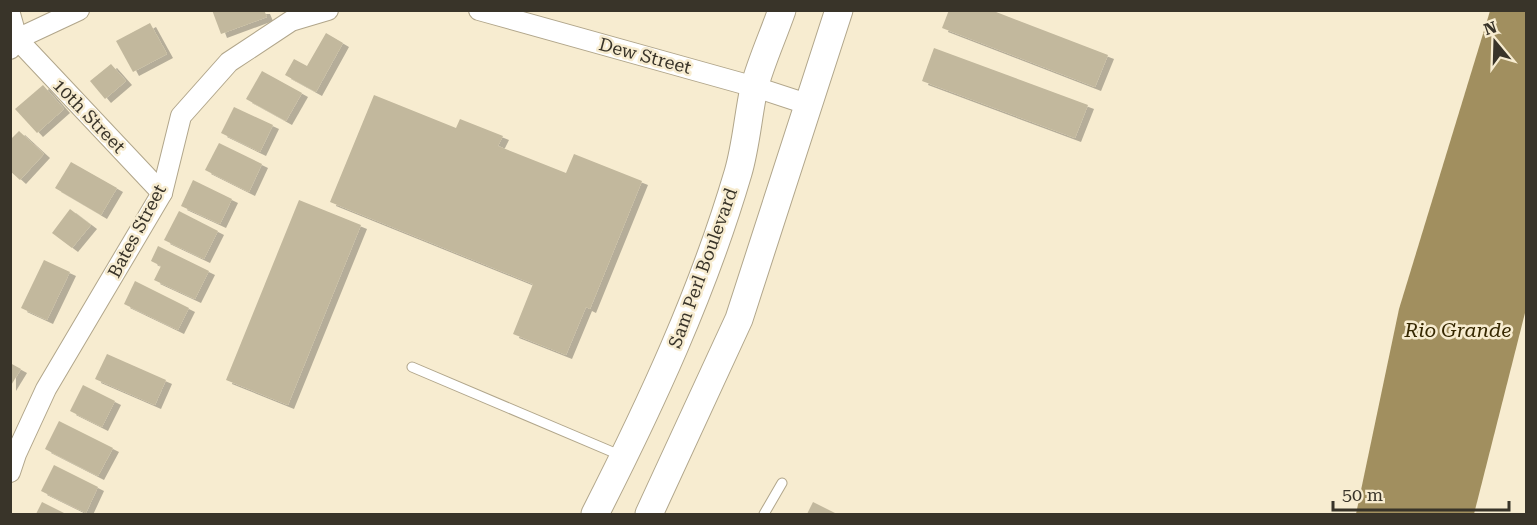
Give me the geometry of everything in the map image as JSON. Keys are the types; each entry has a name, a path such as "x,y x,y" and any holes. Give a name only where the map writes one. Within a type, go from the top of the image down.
{"main road":[{"name":"Sam Perl Boulevard","path":"595,514 686,322 704,274 739,171 755,87 782,10"},
{"path":"650,514 739,319 839,10"}],"street":[{"path":"10,14 14,44 80,10"},
{"name":"Bates Street","path":"10,472 46,389 162,193 180,116 229,62 291,21 328,10"},
{"name":"Dew Street","path":"479,10 755,87 810,105"},
{"name":"10th Street","path":"14,44 162,193"}],"lane":[{"path":"412,366 624,457"},
{"path":"764,514 782,483"}],"water":[{"name":"Rio Grande","path":"1490,11 1526,11 1526,309 1474,514 1356,514 1399,309"}],"building":[{"path":"212,10 264,10 267,17 221,34"},
{"path":"949,10 991,10 1108,55 1095,87 942,28"},
{"path":"150,23 167,54 133,72 116,41"},
{"path":"326,33 343,43 316,92 285,75 294,59 307,66"},
{"path":"934,48 1088,105 1075,138 922,81"},
{"path":"111,64 126,81 105,99 90,81"},
{"path":"262,71 302,93 286,121 246,99"},
{"path":"43,85 64,109 37,133 15,109"},
{"path":"374,95 456,128 460,119 503,136 498,146 566,173 574,154 642,181 590,309 586,307 566,355 513,334 533,284 330,202"},
{"path":"234,107 273,125 260,152 221,133"},
{"path":"19,131 44,154 20,180 10,171 10,140"},
{"path":"219,143 262,164 249,192 205,170"},
{"path":"71,162 117,188 101,215 55,188"},
{"path":"193,180 232,199 220,224 181,206"},
{"path":"299,200 361,225 288,405 226,380"},
{"path":"70,209 91,225 72,248 52,233"},
{"path":"179,211 218,231 204,259 164,240"},
{"path":"158,246 209,271 195,299 154,280 161,266 151,261"},
{"path":"44,260 70,272 47,320 21,308"},
{"path":"135,281 189,308 178,330 124,304"},
{"path":"107,354 166,380 155,405 95,379"},
{"path":"10,363 21,369 10,387"},
{"path":"83,385 115,401 102,427 70,411"},
{"path":"59,421 113,448 98,476 45,449"},
{"path":"54,465 98,487 86,513 41,491"},
{"path":"42,502 66,514 36,514"},
{"path":"813,502 837,514 807,514"}]}
